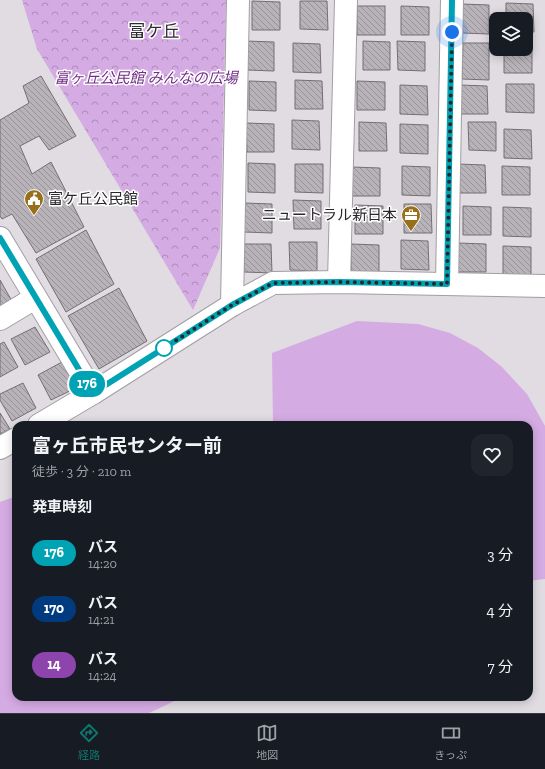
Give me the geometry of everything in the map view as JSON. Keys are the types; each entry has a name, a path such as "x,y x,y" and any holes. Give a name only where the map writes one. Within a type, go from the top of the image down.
{"street":[{"path":"232,305 238,0"},
{"path":"339,282 346,0"},
{"path":"447,284 452,0"},
{"path":"0,238 93,393"},
{"path":"46,421 93,393 232,305 273,283 339,282 545,286"},
{"path":"0,319 36,298"},
{"path":"0,448 12,441"}],"green space":[{"name":"富ヶ丘公民館 みんなの広場","path":"22,0 226,0 220,248 193,310 37,49"},
{"path":"357,321 418,324 450,333 478,348 502,367 527,394 545,426 545,579 533,580 533,421 273,421 272,353"},
{"path":"12,498 12,701 174,701 149,713 0,713 0,502"}],"building":[{"path":"252,1 280,2 280,30 252,30"},
{"path":"300,1 327,1 328,30 300,29"},
{"path":"506,3 533,4 534,32 533,12 506,12"},
{"path":"461,4 489,5 489,34 462,33"},
{"path":"357,6 385,6 385,35 357,35"},
{"path":"401,6 429,7 429,35 401,35"},
{"path":"246,41 274,42 274,71 247,70"},
{"path":"363,41 390,42 390,70 363,70"},
{"path":"397,41 425,42 425,71 398,70"},
{"path":"293,43 320,44 321,73 293,72"},
{"path":"463,43 489,43 489,80 462,79"},
{"path":"504,56 532,56 532,73 504,73"},
{"path":"41,76 76,136 49,150 39,136 20,146 32,174 51,162 84,227 36,253 12,214 2,219 0,216 0,120 29,103 23,86"},
{"path":"295,80 322,81 323,109 295,109"},
{"path":"249,81 276,82 276,111 249,110"},
{"path":"357,81 385,82 385,110 357,110"},
{"path":"506,84 534,84 534,113 506,112"},
{"path":"400,85 427,86 428,115 400,114"},
{"path":"460,85 487,86 488,114 460,114"},
{"path":"292,120 319,121 320,150 292,149"},
{"path":"359,122 386,123 387,151 359,151"},
{"path":"468,122 496,122 496,151 469,150"},
{"path":"246,123 274,124 274,152 247,152"},
{"path":"400,124 428,125 428,154 400,153"},
{"path":"504,129 531,130 532,159 504,158"},
{"path":"248,163 275,164 275,193 248,192"},
{"path":"295,164 323,164 323,193 295,192"},
{"path":"458,164 485,165 486,193 458,193"},
{"path":"402,166 430,167 430,196 402,195"},
{"path":"502,166 530,167 530,195 502,195"},
{"path":"352,167 380,168 380,196 352,196"},
{"path":"293,200 321,201 321,229 294,229"},
{"path":"244,203 272,204 272,233 244,232"},
{"path":"404,204 431,204 432,233 404,233"},
{"path":"355,205 383,206 383,234 355,234"},
{"path":"463,206 491,207 491,235 463,235"},
{"path":"503,207 531,208 531,237 503,236"},
{"path":"86,230 114,284 66,312 36,259"},
{"path":"401,240 428,241 429,270 401,269"},
{"path":"289,242 317,242 317,271 290,270"},
{"path":"458,243 486,244 486,272 458,272"},
{"path":"244,244 271,244 272,273 244,272"},
{"path":"351,244 379,245 379,274 351,273"},
{"path":"503,246 531,247 531,275 503,275"},
{"path":"0,280 13,303 0,309"},
{"path":"119,288 147,341 99,369 68,316"},
{"path":"35,327 50,352 25,365 11,339"},
{"path":"4,342 18,367 0,377 0,344"},
{"path":"62,362 76,388 51,400 38,375"},
{"path":"23,383 36,408 12,421 0,400 0,394"},
{"path":"0,413 10,429 0,434"}],"bus line":[{"name":"176","path":"0,238 93,393 232,305 273,283 339,282 447,284 452,0"}],"place":[{"name":"富ケ丘公民館","path":"34,216"},
{"name":"ニュートラル新日本","path":"411,232"}],"district":[{"name":"富ケ丘","path":"154,31"}],"route":[{"path":"164,348 232,305 273,283 339,282 447,284 452,32"}]}
